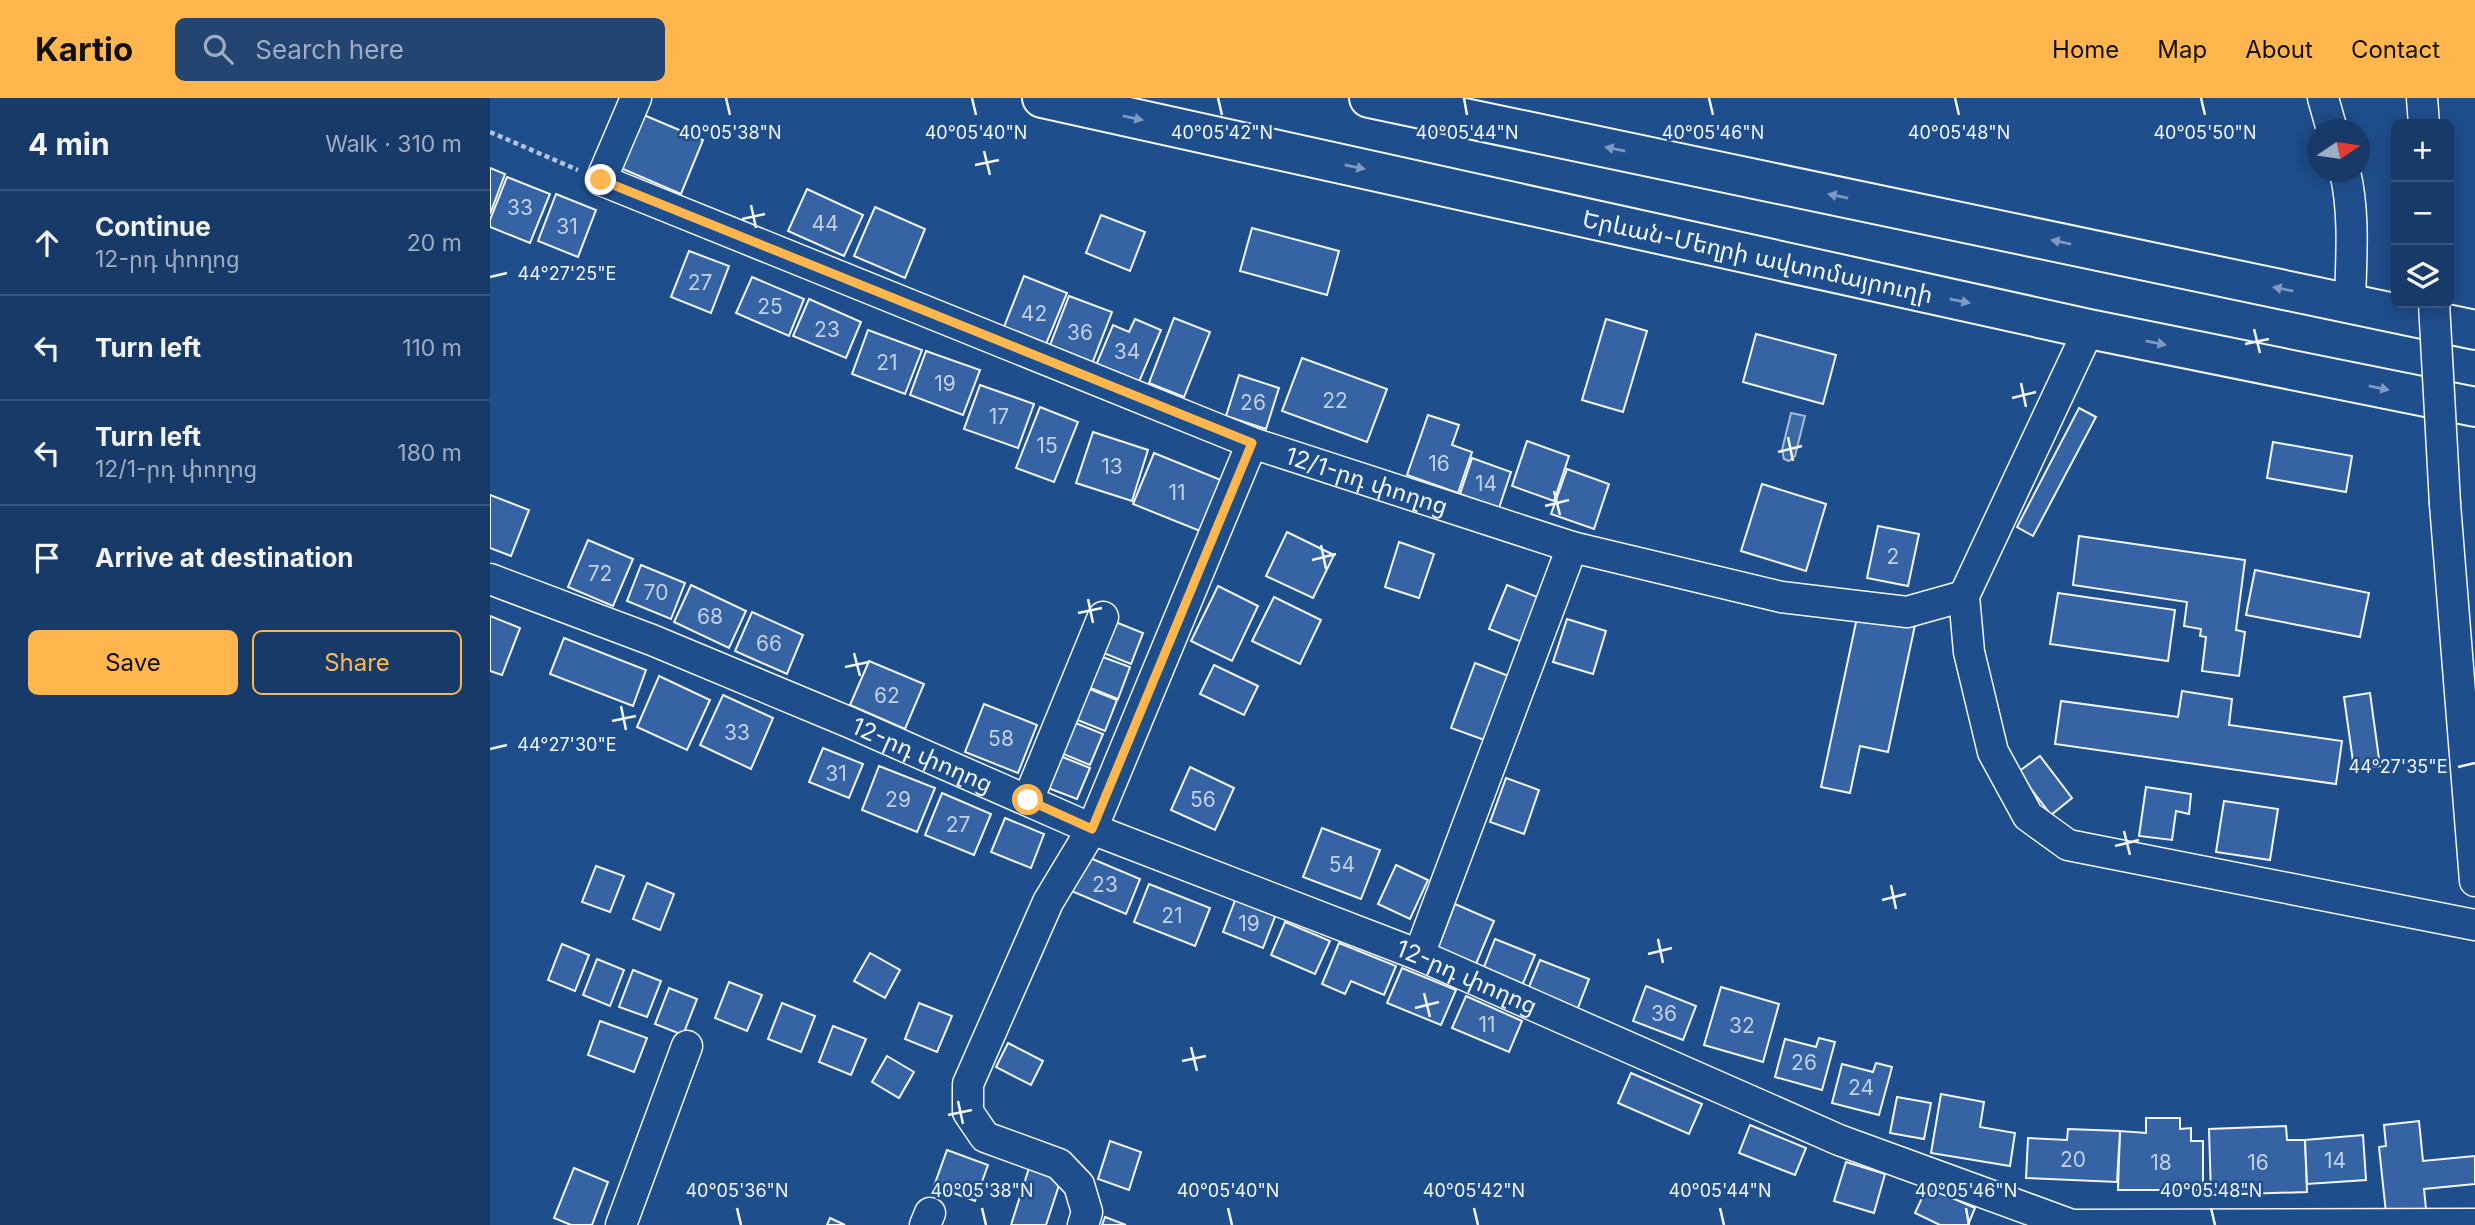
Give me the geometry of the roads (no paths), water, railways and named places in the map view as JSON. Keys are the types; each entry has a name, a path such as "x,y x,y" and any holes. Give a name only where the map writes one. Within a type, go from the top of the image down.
{"highway":[{"name":"Երևան-Մեղրի ավտոմայրուղի","path":"1042,98 2089,329 2475,407"},
{"path":"1369,98 2475,331"}],"street":[{"name":"12/1-րդ փողոց","path":"636,98 601,180 1252,443 1572,547 1781,597 1907,612 1964,596"},
{"path":"2323,98 2329,119"},
{"path":"2422,98 2424,119"},
{"path":"2347,182 2351,213 2350,303"},
{"path":"2434,308 2445,504 2475,881"},
{"path":"2089,329 1964,596 1969,652 1993,752 2028,816 2068,845 2475,925"},
{"path":"1083,1225 1087,1212 1079,1185 1059,1164 985,1137 968,1112 968,1084 1048,902 1092,829 1252,443"},
{"path":"1419,955 1572,547"},
{"name":"12-րդ փողոց","path":"490,579 652,640 852,723 1092,829 1419,955 1839,1140 2072,1225 2475,1224"},
{"path":"1028,800 1103,617"},
{"path":"621,1225 687,1046"}],"water":[{"path":"1791,413 1805,416 1795,456 1789,461 1784,459 1782,450"}]}
